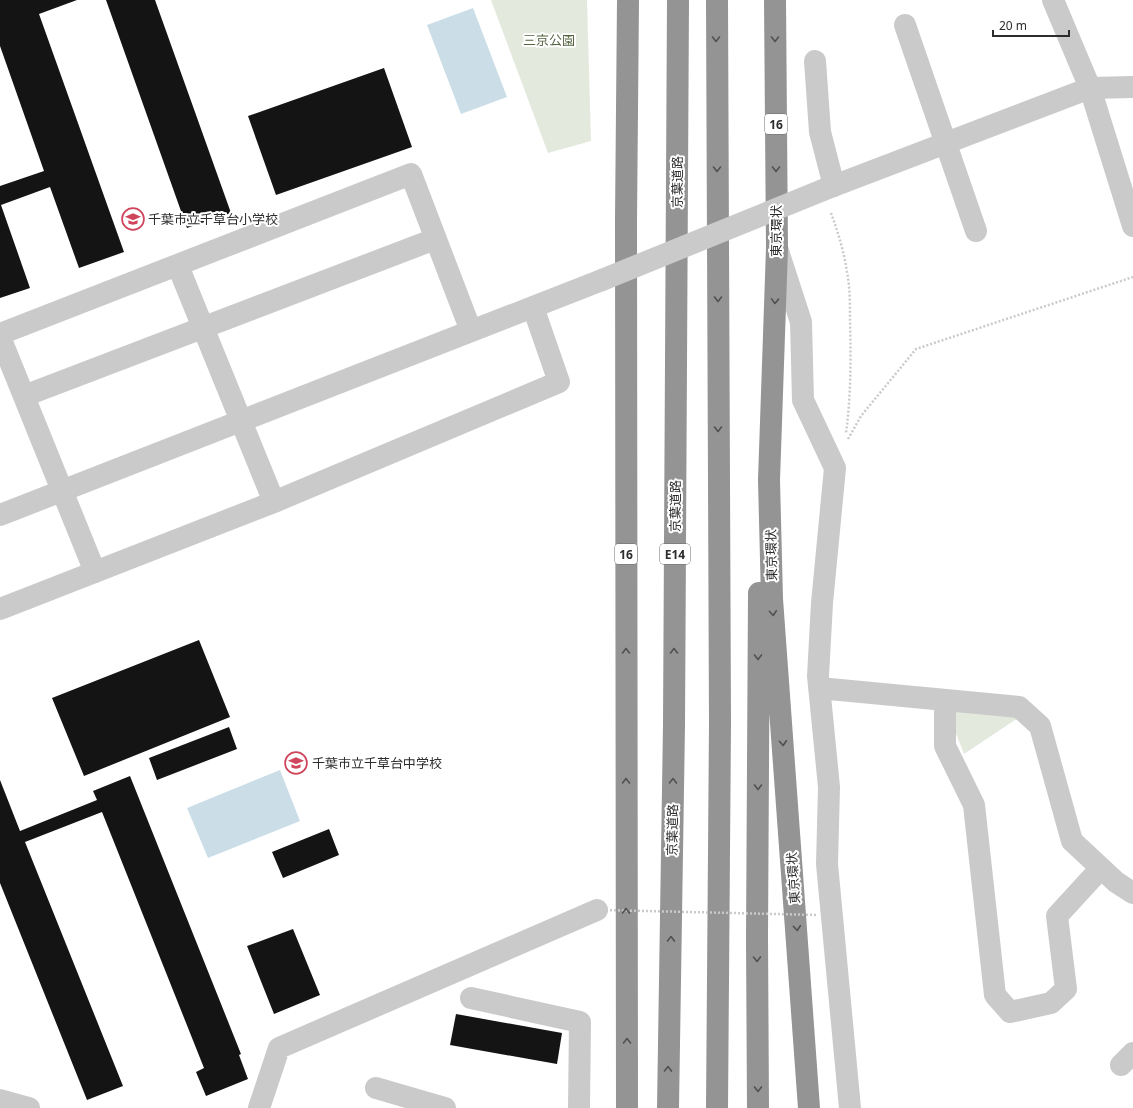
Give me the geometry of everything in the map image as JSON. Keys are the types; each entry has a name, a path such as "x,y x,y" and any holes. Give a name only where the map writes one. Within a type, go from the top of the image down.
{"highway":[{"name":"16","path":"627,1108 626,220 628,0"},
{"name":"京葉道路","path":"668,1108 674,717 678,0"},
{"path":"717,0 720,723 717,1108"},
{"name":"東京環状","path":"775,0 776,248 769,480 772,599 810,1108"},
{"path":"758,1108 757,929 759,407 773,368"}],"street":[{"path":"1053,0 1090,88 1133,226"},
{"path":"905,25 976,231"},
{"path":"815,61 820,132 829,188"},
{"path":"0,515 602,280 829,188 1090,88 1133,87"},
{"path":"0,334 178,266 411,174 471,331"},
{"path":"24,396 435,239"},
{"path":"776,248 801,322 803,400 835,468 822,603 818,676 829,786 827,864 850,1108"},
{"path":"178,266 274,502"},
{"path":"0,609 274,502 559,382 533,307"},
{"path":"0,337 95,572"},
{"path":"819,688 1019,707 1040,726 1072,841 1116,882 1133,893"},
{"path":"945,700 945,746 974,805 995,995 1010,1012 1051,1003 1066,989 1057,916 1101,868"},
{"path":"259,1108 279,1048 599,910"},
{"path":"471,998 580,1022 579,1108"},
{"path":"376,1088 445,1108"},
{"path":"0,1100 28,1108"}],"path":[{"path":"829,188 848,273 851,361 849,413 844,447"},
{"path":"835,468 844,447 861,416 916,349 1133,277"},
{"path":"599,910 818,915"}],"green space":[{"name":"三京公園","path":"491,0 587,0 591,141 548,153"},
{"path":"953,709 1021,716 964,754 955,731"}],"shaded area":[{"path":"473,8 507,97 461,114 427,25"},
{"path":"280,770 300,821 208,858 187,808"}],"building":[{"path":"0,0 77,0 39,14 124,252 79,268 50,187 1,205 30,288 0,298 0,186 44,171 0,46"},
{"path":"106,0 155,0 231,213 187,228"},
{"path":"384,68 412,147 276,195 248,116"},
{"path":"199,640 230,717 84,776 52,698"},
{"path":"229,727 237,749 157,780 149,758"},
{"path":"130,776 241,1054 239,1055 248,1079 206,1096 196,1072 204,1068 102,812 25,842 123,1086 87,1100 0,883 0,780 20,831 97,800 93,791"},
{"path":"329,829 339,855 283,878 272,852"},
{"path":"293,929 320,995 274,1014 247,946"},
{"path":"456,1014 562,1033 557,1064 450,1045"}],"place":[{"name":"千葉市立千草台小学校","path":"133,219"},
{"name":"千葉市立千草台中学校","path":"296,763"}]}
